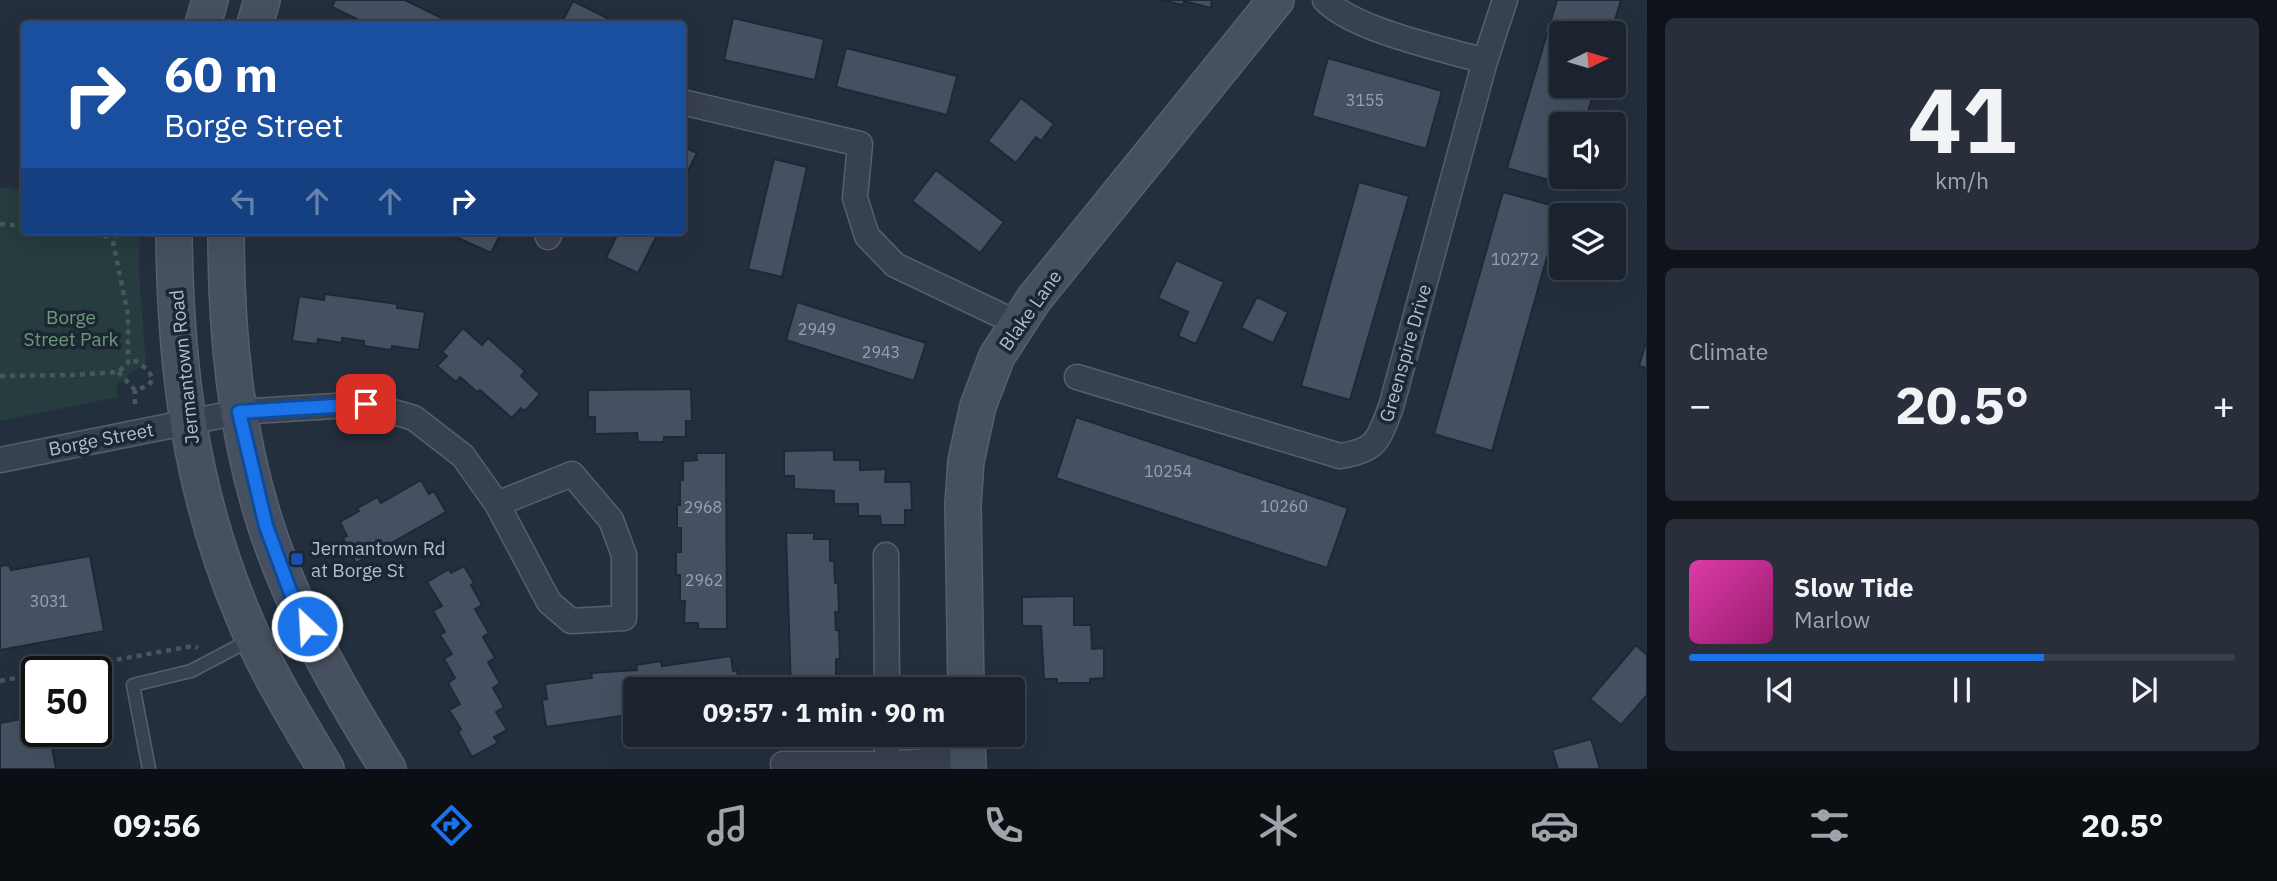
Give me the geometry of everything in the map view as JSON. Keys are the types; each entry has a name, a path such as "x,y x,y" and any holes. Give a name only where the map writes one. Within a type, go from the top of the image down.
{"main road":[{"path":"204,21 210,0"},
{"path":"256,21 262,0"},
{"name":"Blake Lane","path":"966,677 963,504 966,461 973,426 997,356 1034,299 1276,0"},
{"name":"Jermantown Road","path":"174,235 175,286 187,422 217,549 253,638 326,769"},
{"path":"226,235 230,354 239,412 266,526 290,591 316,644 388,769"}],"street":[{"path":"1325,0 1332,7 1364,25 1485,61"},
{"name":"Greenspire Drive","path":"1077,377 1340,457 1361,453 1378,441 1391,407 1504,0"},
{"path":"686,103 860,144 855,198 867,236 895,265 1017,323"},
{"name":"Borge Street","path":"0,460 239,412 366,404 414,418 463,456 497,504 549,602 571,621 624,618 624,555 611,520 572,474 497,504"},
{"path":"886,555 887,677"},
{"path":"887,747 887,764"},
{"path":"783,764 887,764 967,754"}],"lane":[{"path":"149,769 133,685 191,671 253,638"}],"path":[{"path":"0,224 21,226"},
{"path":"97,235 117,235"},
{"path":"113,237 128,315 128,363"},
{"path":"0,376 118,372 128,363 136,361 148,370 153,379 148,386 135,390"},
{"path":"118,372 135,390 135,404"},
{"path":"112,661 193,646 219,656"},
{"path":"0,681 21,677"}],"green space":[{"name":"Borge Street Park","path":"0,187 21,190 21,235 140,235 139,275 146,362 116,385 118,397 0,421"}],"building":[{"path":"335,0 405,0 448,21 361,21 332,7"},
{"path":"1162,0 1212,0 1211,8 1184,1 1183,5"},
{"path":"1557,0 1621,0 1615,21 1551,21"},
{"path":"573,1 607,18 606,21 563,21"},
{"path":"733,18 824,39 815,80 724,60"},
{"path":"1549,27 1549,98 1592,98 1588,112 1549,112 1549,180 1507,168"},
{"path":"846,48 957,76 947,115 836,87"},
{"path":"1328,58 1442,91 1426,149 1312,116"},
{"path":"1021,98 1054,124 1041,141 1036,137 1016,163 988,141"},
{"path":"686,148 697,153 686,175"},
{"path":"774,159 807,167 782,277 748,269"},
{"path":"936,170 1004,222 980,253 912,201"},
{"path":"1359,182 1409,196 1350,400 1301,386"},
{"path":"1503,192 1549,205 1549,250 1492,451 1434,434"},
{"path":"457,235 500,235 491,253 456,237"},
{"path":"617,235 657,235 638,273 606,258"},
{"path":"1176,260 1224,282 1196,344 1178,336 1188,312 1158,298"},
{"path":"325,294 397,304 397,308 425,312 419,350 364,346 364,341 342,338 342,343 318,339 317,344 292,341 299,296 324,300"},
{"path":"1257,297 1288,312 1273,343 1241,328"},
{"path":"797,302 926,343 914,381 786,340"},
{"path":"463,328 482,345 488,338 525,371 521,376 540,394 525,411 521,408 512,418 480,390 477,392 460,377 456,382 437,366 447,356 442,352"},
{"path":"1647,339 1647,368 1639,366"},
{"path":"691,389 692,421 686,421 686,437 664,437 664,442 638,442 637,433 595,434 595,417 588,417 588,390"},
{"path":"1076,417 1348,508 1327,568 1056,478"},
{"path":"834,450 834,460 860,460 860,470 886,469 885,482 911,482 912,510 905,510 905,525 881,525 880,516 858,516 858,504 834,504 834,491 794,489 794,476 784,476 784,451"},
{"path":"696,453 726,453 727,629 698,629 698,623 684,623 685,601 680,601 680,575 676,575 676,552 681,552 681,528 677,528 677,505 680,505 683,461 697,460"},
{"path":"421,480 429,494 434,491 446,512 356,563 343,538 347,536 340,522 377,497 381,503"},
{"path":"786,533 814,533 814,539 830,539 830,561 834,560 835,583 838,582 839,612 835,612 840,659 836,659 836,677 791,677"},
{"path":"90,556 104,631 0,650 0,566 9,565 11,570"},
{"path":"464,566 482,605 475,609 489,633 483,637 495,658 488,662 500,683 493,688 504,707 496,712 507,730 494,737 498,743 472,757 458,732 461,729 449,710 460,704 448,683 455,678 444,659 452,654 440,635 445,632 433,611 442,606 427,582 449,569 451,573"},
{"path":"1074,596 1074,625 1091,625 1092,649 1104,648 1104,678 1090,679 1090,683 1057,683 1057,679 1044,679 1041,626 1022,626 1022,597"},
{"path":"1636,645 1647,655 1647,695 1621,725 1590,699"},
{"path":"731,656 733,671 737,670 738,677 623,677 623,716 546,727 542,700 547,699 545,684 592,678 591,673 637,670 636,665 661,661 662,666"},
{"path":"21,719 21,747 52,747 56,769 0,769 0,723"},
{"path":"1591,739 1600,769 1558,769 1552,750"}],"place":[{"name":"Jermantown Rd at Borge St","path":"297,559"}],"route":[{"path":"307,626 290,591 266,526 239,412 366,404"}]}
